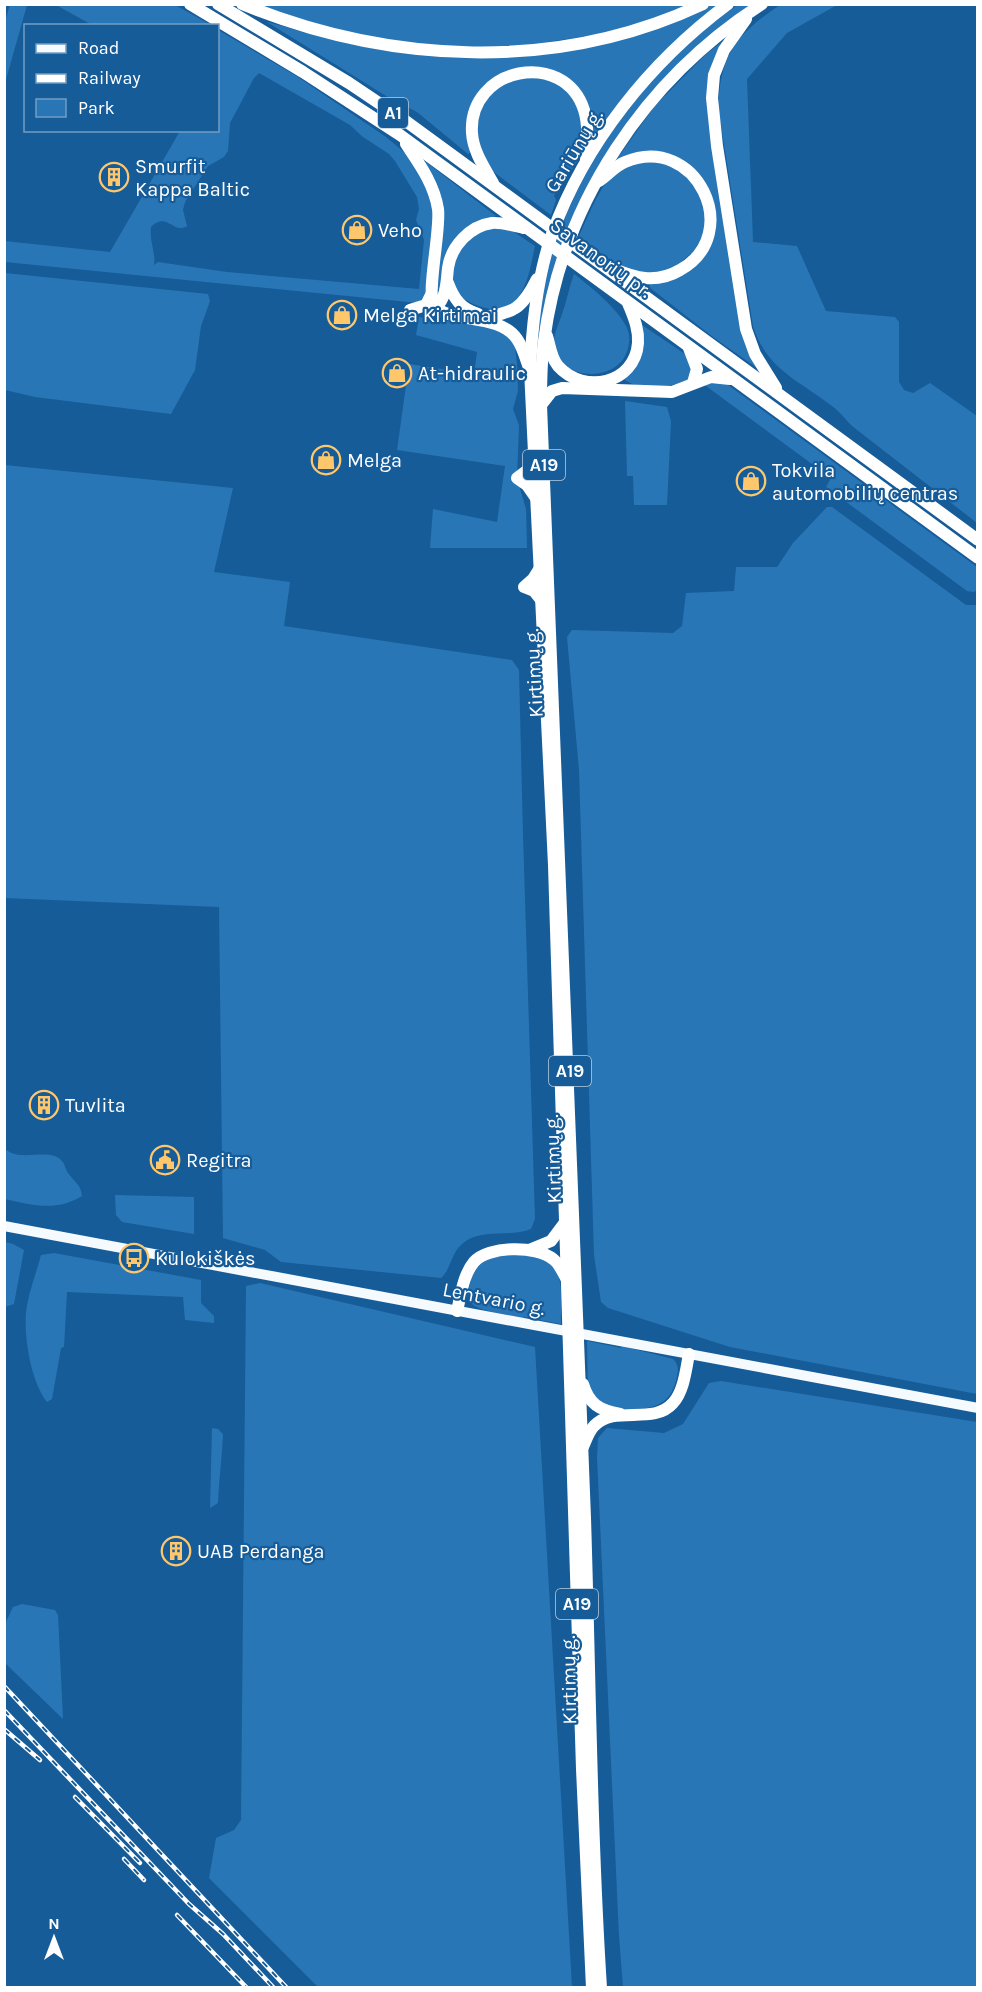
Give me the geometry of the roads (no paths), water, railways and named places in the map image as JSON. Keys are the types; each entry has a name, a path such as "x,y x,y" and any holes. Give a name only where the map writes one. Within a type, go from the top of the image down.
{"highway":[{"name":"Savanorių pr.","path":"190,4 303,72 400,135 978,558"},
{"name":"Savanorių pr.","path":"218,4 349,83 407,122 978,540"},
{"path":"242,4 287,22 358,41 418,50 489,54 546,48 611,37 656,23 703,4"},
{"name":"Gariūnų g.","path":"533,430 530,369 535,308 543,267 561,213 585,162 615,118 652,73 728,4"},
{"path":"757,8 724,50 714,75 712,98 717,146 746,329 755,354 781,396"},
{"name":"Gariūnų g.","path":"546,329 566,245 593,186 631,126 667,83 710,42 757,8"},
{"path":"495,187 475,149 472,118 477,105 487,91 500,80 514,74 530,72 544,74 565,84 576,95 587,123 585,162"},
{"path":"400,135 429,178 437,202 439,230 432,291 436,311"},
{"path":"593,186 624,162 648,157 670,160 683,166 698,181 706,196 711,216 708,235 700,253 690,264 676,272 660,278 644,278 602,265"},
{"path":"436,311 444,297 448,283 448,268 453,251 473,230 482,225 494,223 528,229"},
{"path":"471,317 500,316 520,305 532,289 543,267"},
{"path":"448,283 453,296 461,306 473,313 485,316"},
{"path":"410,310 426,305 432,291"},
{"path":"546,329 554,359 567,374 595,383 613,379 627,369 637,352 637,326 628,302"},
{"path":"436,311 495,324 511,333 520,344 530,369"},
{"name":"Kirtimų g.","path":"546,329 541,405 562,853 591,1772 602,1988"},
{"path":"688,346 697,369 693,383"},
{"path":"541,405 552,391 562,388 672,392 711,377 735,381"},
{"path":"613,379 645,391"},
{"name":"Kirtimų g.","path":"533,430 555,899 582,1769 592,1988"},
{"path":"535,458 529,469 517,478 527,485 537,499"},
{"path":"457,1311 469,1269 477,1259 492,1252 529,1250 551,1241 566,1221"},
{"path":"529,1250 551,1257 560,1266 568,1281"},
{"path":"581,1451 594,1425 606,1418 661,1412 673,1403 681,1390 689,1354"},
{"path":"579,1371 587,1396 594,1405 606,1412 625,1415"}],"main road":[{"name":"Lentvario g.","path":"4,1226 978,1408"}],"railway":[{"path":"4,1686 287,1988"},
{"path":"4,1710 189,1904 223,1934 274,1988"},
{"path":"4,1729 40,1760"},
{"path":"75,1797 140,1863"},
{"path":"124,1859 144,1880"},
{"path":"177,1915 247,1988"}],"place":[{"name":"Smurfit Kappa Baltic","path":"114,177"},
{"name":"Veho","path":"357,230"},
{"name":"Melga Kirtimai","path":"342,315"},
{"name":"At-hidraulic","path":"397,373"},
{"name":"Melga","path":"326,460"},
{"name":"Tokvila automobilių centras","path":"751,481"},
{"name":"Tuvlita","path":"44,1105"},
{"name":"Regitra","path":"165,1160"},
{"name":"Kulokiškės","path":"134,1258"},
{"name":"UAB Perdanga","path":"176,1551"}]}
